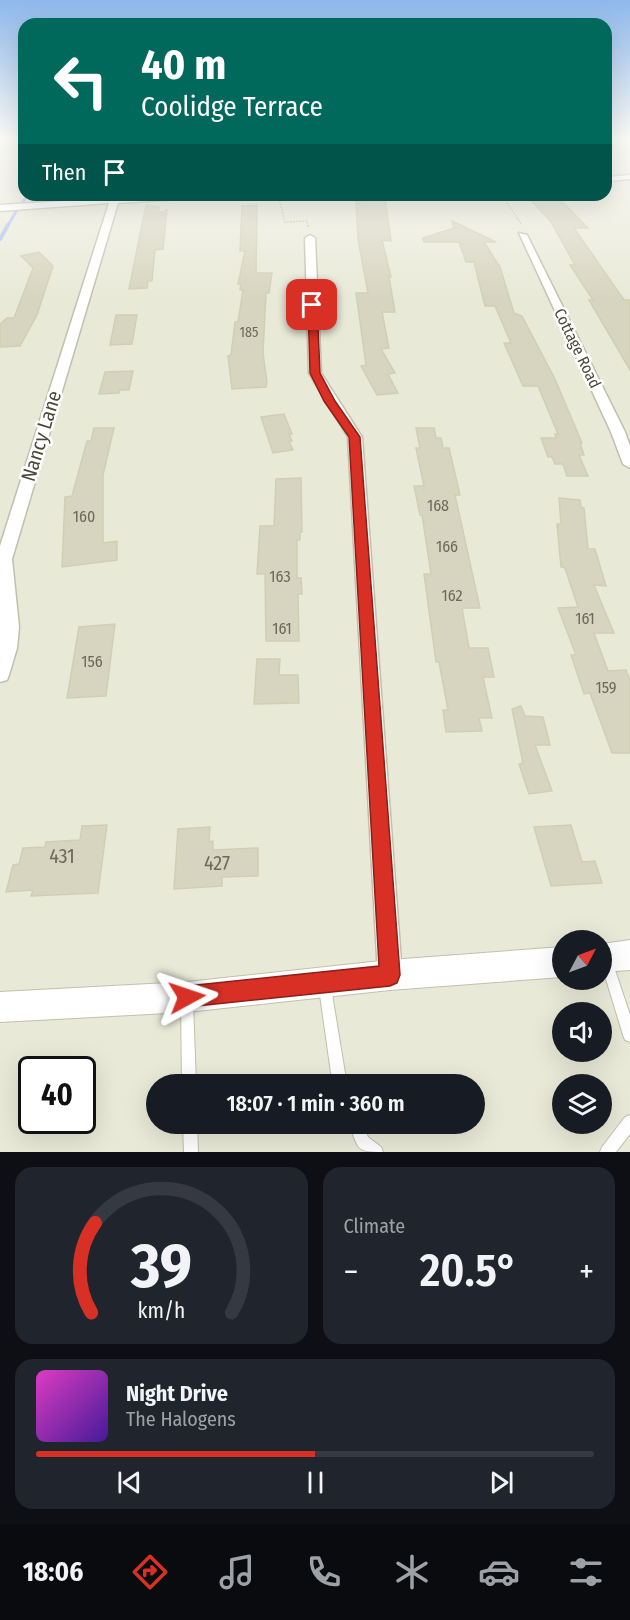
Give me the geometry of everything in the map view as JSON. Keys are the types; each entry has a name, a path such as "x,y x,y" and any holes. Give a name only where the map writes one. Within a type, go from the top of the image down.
{"street":[{"path":"0,208 114,201"},
{"name":"Nancy Lane","path":"0,675 9,646 10,620 2,581 4,559 114,201"},
{"name":"Cottage Road","path":"522,234 614,422 630,464"},
{"path":"310,238 315,373 326,395 355,437 390,975"},
{"path":"0,1007 187,997 324,984 390,975 552,963"}],"lane":[{"path":"612,957 630,1035"},
{"path":"324,984 338,1074"},
{"path":"187,997 189,1074"},
{"path":"607,1152 630,1122"},
{"path":"190,1134 191,1152"},
{"path":"360,1134 363,1142 376,1152"}],"path":[{"path":"280,201 285,222 307,221 310,238"},
{"path":"506,201 521,224 522,234"}],"shaded area":[{"path":"0,192 18,192 18,201 612,201 612,192 630,192 630,1152 0,1152"}],"building":[{"path":"356,201 385,201 391,241 382,240 391,277 389,277 395,312 382,312 389,348 381,349 395,373 388,374 398,393 377,395 361,366 366,365 356,293 368,293 358,239"},
{"path":"532,201 562,201 588,228 574,228 624,300 630,300 630,370 589,300 593,300 570,265 575,265 551,222"},
{"path":"146,205 159,207 159,213 167,210 163,249 155,250 152,281 148,281 147,288 129,289"},
{"path":"257,205 256,273 272,273 269,293 266,293 263,353 267,382 266,387 232,389 228,356 231,355 235,322 238,322 243,290 240,290 241,284 238,284 245,251 240,251 242,206"},
{"path":"452,221 496,242 484,242 500,267 514,313 522,316 555,379 582,443 580,443 584,455 579,455 588,476 567,476 563,464 555,464 552,457 548,457 541,438 556,438 555,434 558,434 538,386 523,386 504,343 511,343 495,306 485,306 474,262 466,262 459,242 424,242 423,238 454,228"},
{"path":"39,252 53,266 37,315 20,346 0,347 0,324 7,318 14,318 33,268 21,256"},
{"path":"116,315 137,315 132,344 110,345"},
{"path":"133,371 129,390 99,394 105,372"},
{"path":"284,414 292,434 289,434 292,441 289,441 293,450 273,453 261,417"},
{"path":"94,428 114,428 103,475 103,543 117,541 117,560 62,567 65,497 72,496 87,441 91,441"},
{"path":"416,428 434,428 436,438 441,438 443,448 449,448 460,495 455,495 480,608 462,608 469,648 488,648 494,677 483,677 492,718 479,718 482,731 446,732 443,710 448,710 439,662 436,662 424,574 431,574 422,515 420,515 414,486 424,486 416,448 420,448"},
{"path":"301,478 302,532 300,532 300,540 297,540 297,578 301,578 302,594 298,594 299,641 266,641 265,574 257,574 260,526 274,526 276,479"},
{"path":"559,498 580,500 581,507 584,508 588,549 595,549 606,586 594,585 614,633 594,633 608,671 626,670 630,680 630,753 612,753 590,693 584,694 571,655 576,655 558,608 578,607 565,568 561,567 557,524 561,524"},
{"path":"115,624 106,696 67,698 79,627"},
{"path":"257,659 280,659 279,675 298,675 299,703 254,704"},
{"path":"521,706 525,716 543,717 550,745 535,745 552,791 529,794 519,764 523,763 512,709"},
{"path":"107,825 98,893 31,896 33,890 6,892 13,865 19,864 23,848 45,847 46,842 80,840 82,826"},
{"path":"571,825 582,862 595,861 602,883 551,886 534,827"},
{"path":"210,827 209,842 213,841 213,850 258,848 258,876 222,877 222,886 174,889 178,829"}],"waterway":[{"path":"7,227 17,210"},
{"path":"0,239 8,225"}],"route":[{"path":"187,997 324,984 390,975 355,437 330,401 315,373 312,305"}]}
